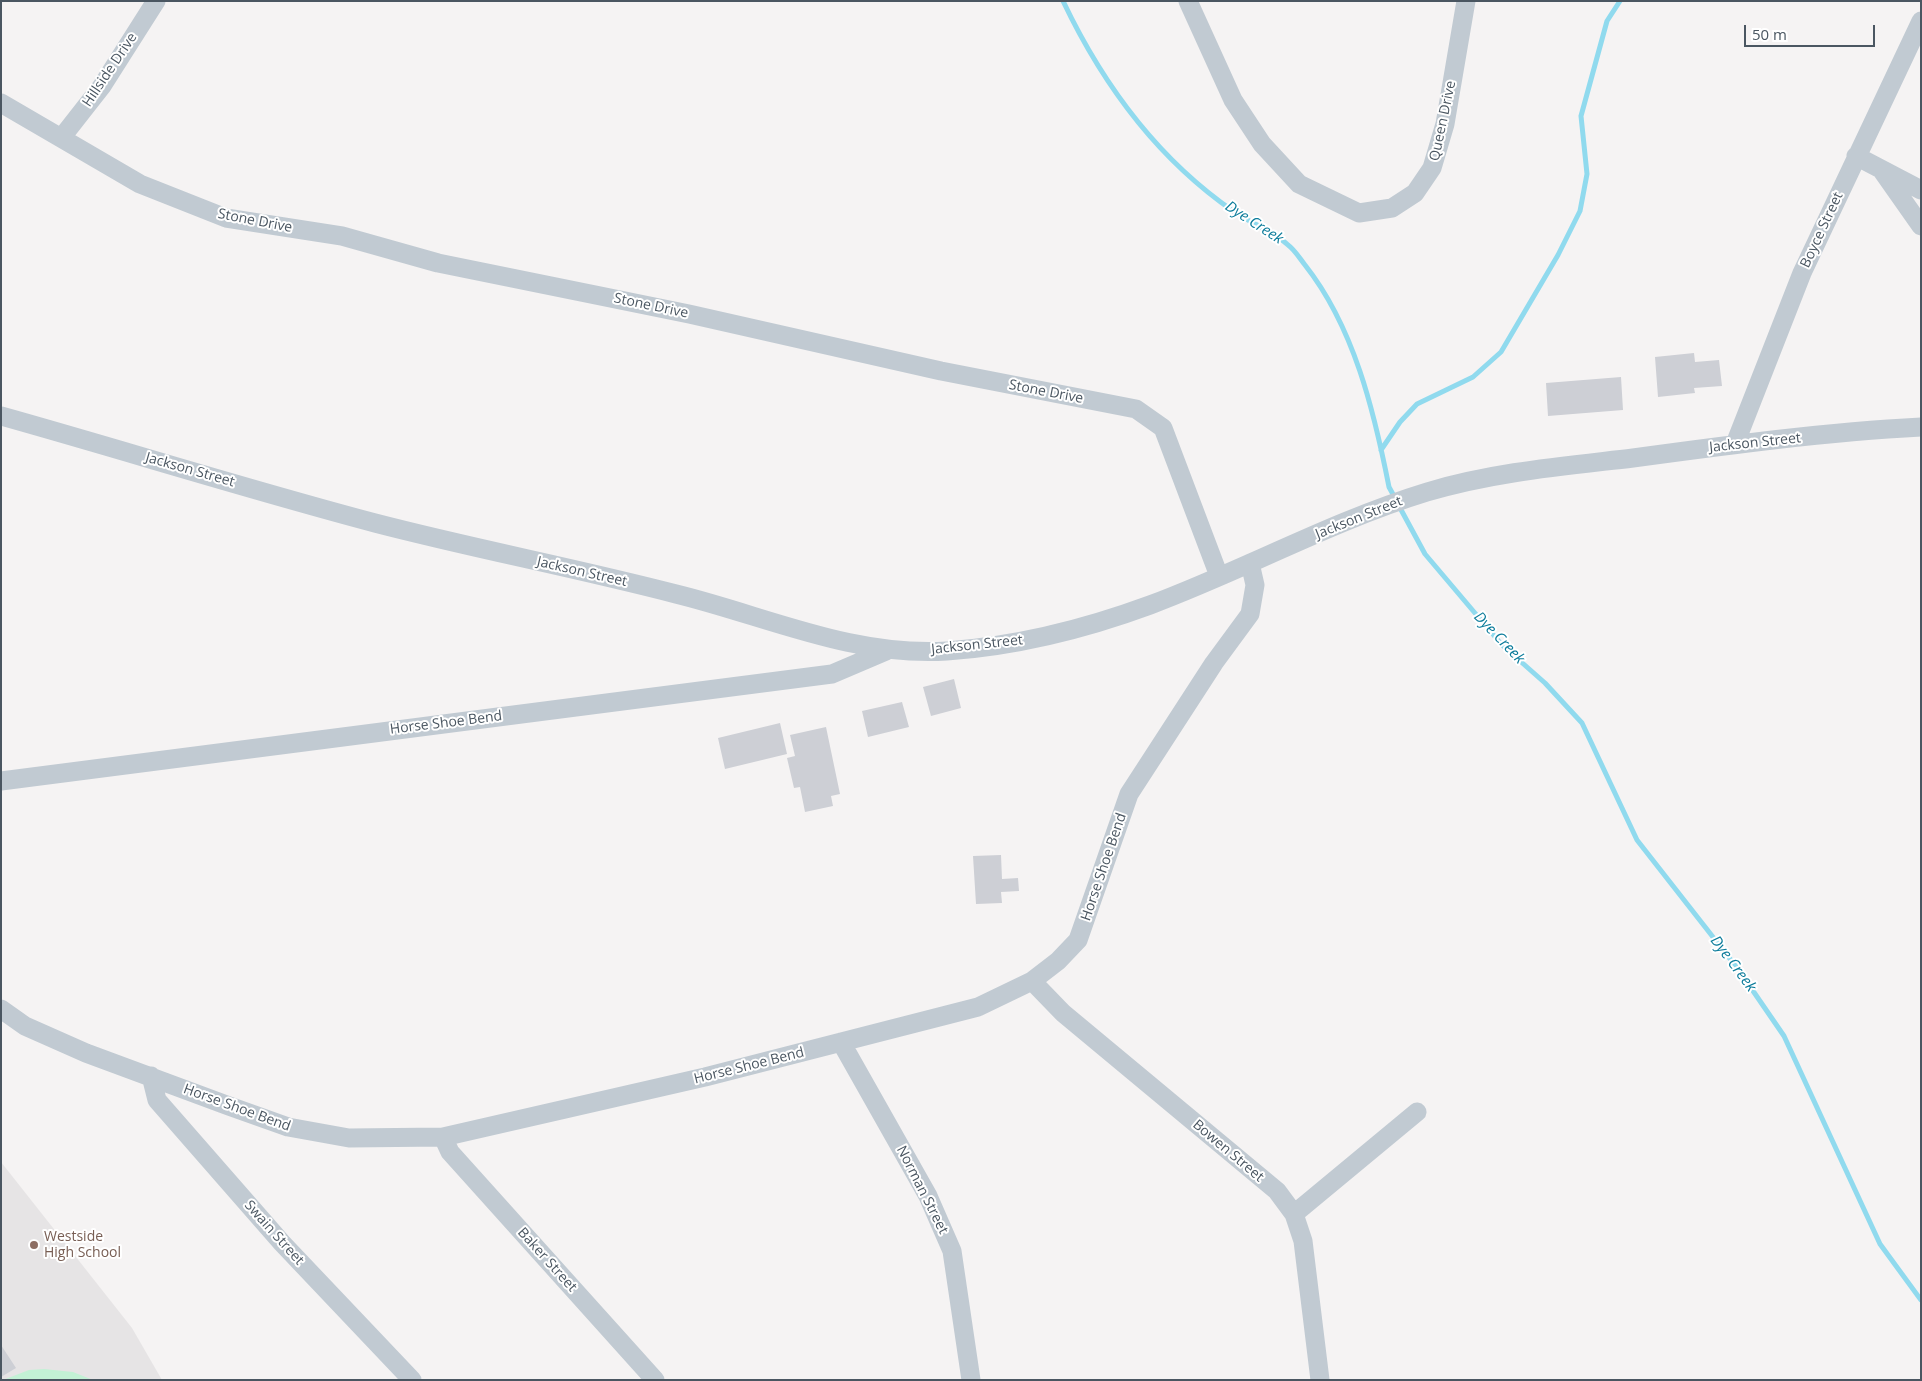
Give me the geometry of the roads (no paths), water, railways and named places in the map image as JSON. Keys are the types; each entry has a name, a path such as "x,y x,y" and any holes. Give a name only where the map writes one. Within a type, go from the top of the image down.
{"street":[{"name":"Hillside Drive","path":"62,137 102,86 156,1"},
{"name":"Queen Drive","path":"1188,1 1233,100 1262,144 1299,184 1359,213 1392,208 1414,193 1432,168 1445,124 1466,1"},
{"name":"Boyce Street","path":"1735,444 1802,273 1921,21"},
{"name":"Stone Drive","path":"1,103 140,184 226,218 342,236 438,263 689,314 941,371 1136,409 1163,428 1219,576"},
{"path":"1856,156 1921,190"},
{"path":"1881,169 1921,226"},
{"name":"Jackson Street","path":"1,416 378,524 680,595 838,641 886,650 942,651 996,646 1073,631 1152,604 1379,508 1432,490 1482,479 1735,444 1921,427"},
{"name":"Horse Shoe Bend","path":"1,1009 25,1026 86,1053 288,1127 349,1138 443,1138 705,1078 978,1007 1032,980 1058,961 1078,940 1129,794 1214,663 1250,614 1255,585 1250,563"},
{"name":"Horse Shoe Bend","path":"1,781 832,674 886,650"},
{"name":"Bowen Street","path":"1032,980 1063,1013 1277,1191 1294,1214 1303,1241 1320,1380"},
{"name":"Norman Street","path":"841,1042 928,1196 952,1251 971,1380"},
{"name":"Swain Street","path":"151,1076 157,1100 282,1243 412,1380"},
{"path":"1294,1214 1417,1112"},
{"name":"Baker Street","path":"443,1138 450,1152 655,1380"}],"waterway":[{"name":"Dye Creek","path":"1063,1 1095,61 1114,90 1157,143 1180,168 1233,211 1275,235 1291,247 1322,289 1337,315 1360,371 1369,400 1389,487 1395,498"},
{"path":"1381,450 1400,422 1417,404 1473,377 1501,352 1558,255 1580,211 1587,174 1581,116 1607,21 1620,1"},
{"name":"Dye Creek","path":"1399,506 1425,554 1502,645 1545,683 1582,723 1637,840 1738,969 1784,1036 1880,1244 1921,1300"}],"place":[{"name":"Westside High School","path":"34,1245"}]}
